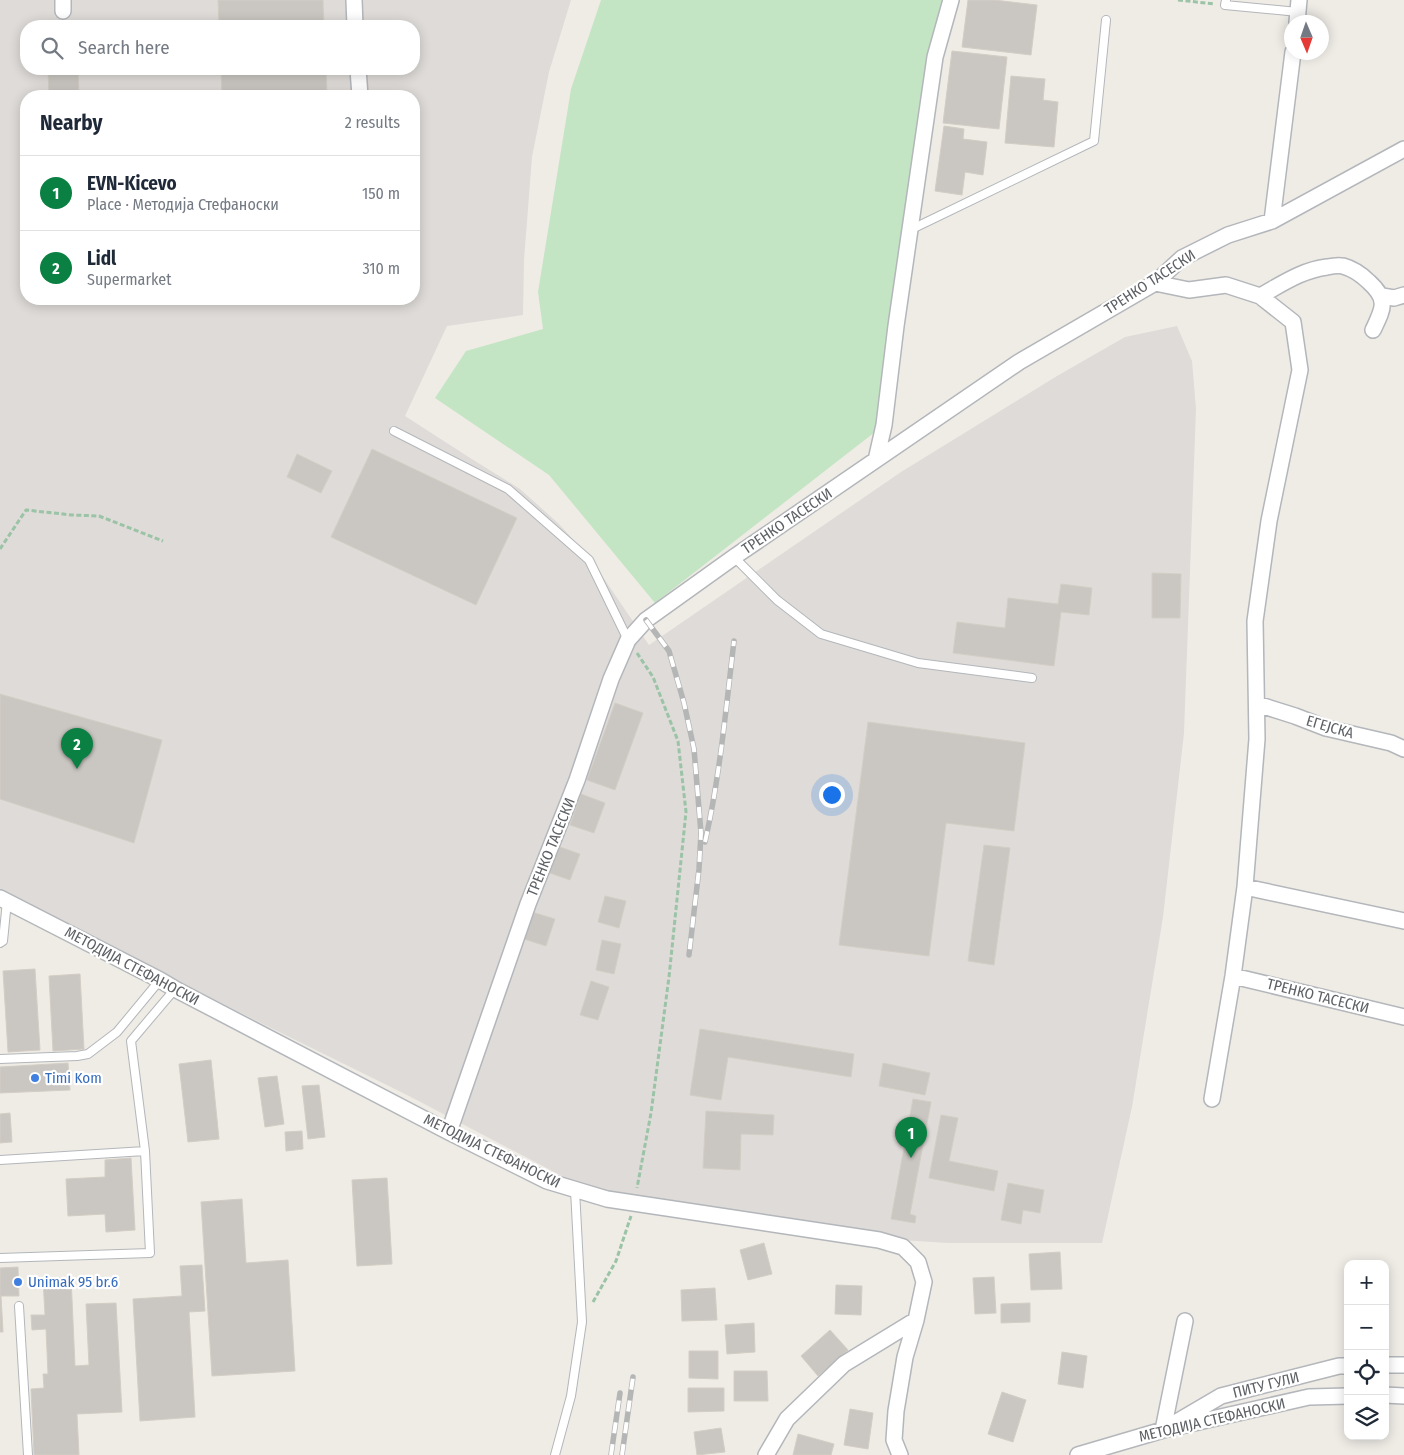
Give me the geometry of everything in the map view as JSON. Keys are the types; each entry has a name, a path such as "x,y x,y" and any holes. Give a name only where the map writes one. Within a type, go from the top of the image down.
{"street":[{"path":"354,0 355,20"},
{"path":"876,460 884,425 935,57 951,0"},
{"path":"1272,221 1292,60"},
{"path":"358,75 360,90"},
{"name":"ТРЕНКО ТАСЕСКИ","path":"450,1132 528,904 577,780 611,678 628,640 646,620 734,557 1020,362 1155,282 1182,258 1228,236 1272,221 1404,149"},
{"path":"1260,296 1302,273 1317,268 1341,265 1358,272 1382,296 1394,298 1404,295"},
{"path":"1155,282 1189,290 1226,285 1260,296 1293,322 1300,370 1269,521 1255,621 1257,740 1245,887 1233,976 1212,1099"},
{"path":"1373,330 1382,310 1382,296"},
{"name":"ЕГЕЈСКА","path":"1257,704 1326,728 1391,743 1404,749"},
{"path":"1245,887 1404,921"},
{"name":"МЕТОДИЈА СТЕФАНОСКИ","path":"3,899 547,1181 607,1199 879,1240 902,1247 918,1262 924,1282 916,1320 905,1357 896,1410 894,1440 900,1455"},
{"name":"ТРЕНКО ТАСЕСКИ","path":"1233,976 1404,1017"},
{"path":"766,1455 787,1419 844,1364 916,1320"},
{"path":"1163,1430 1185,1321"},
{"path":"1389,1365 1404,1365"},
{"name":"ПИТУ ГУЛИ","path":"1163,1430 1221,1396 1344,1366"},
{"name":"МЕТОДИЈА СТЕФАНОСКИ","path":"1078,1455 1163,1430 1309,1398 1344,1396"},
{"path":"1389,1396 1404,1396"}],"lane":[{"path":"1226,2 1298,12"},
{"path":"910,230 1094,141 1106,20"},
{"path":"394,431 508,489 589,560 628,640"},
{"path":"734,557 777,600 821,634 918,663 1032,678"},
{"path":"0,943 3,941 3,899"},
{"path":"0,1059 88,1054 117,1032 160,980"},
{"path":"0,1258 150,1253 145,1151 131,1041 175,989"},
{"path":"117,1032 131,1041"},
{"path":"0,1160 145,1151"},
{"path":"555,1455 571,1396 582,1322 575,1190"},
{"path":"20,1306 28,1455"}],"path":[{"path":"1178,0 1226,2"},
{"path":"0,549 26,510 99,516 163,541"},
{"path":"582,1322 616,1262 635,1204 651,1113 665,1006 686,812 678,741 653,677 628,640"}],"shaded area":[{"path":"0,0 571,0 549,72 532,157 524,260 523,315 447,326 405,416 520,489 558,523 590,558 649,645 901,472 1057,376 1125,337 1177,326 1192,361 1196,409 1184,733 1163,917 1132,1107 1102,1243 948,1243 901,1240 652,1207 579,1185 409,1096 237,1011 0,889"}],"green space":[{"path":"601,0 951,0 884,425 655,603 549,475 435,398 466,351 543,329 538,292 571,89"}],"building":[{"path":"218,0 323,0 324,20 219,20"},
{"path":"968,0 994,0 1037,5 1031,55 962,47"},
{"path":"952,51 1007,57 999,129 943,123"},
{"path":"48,75 78,75 79,90 49,90"},
{"path":"221,75 326,75 327,90 222,90"},
{"path":"1011,76 1045,79 1043,100 1058,102 1054,147 1005,143"},
{"path":"944,126 964,129 963,139 987,142 983,175 965,172 962,195 935,191"},
{"path":"372,449 517,518 476,605 331,537"},
{"path":"297,454 332,471 321,493 287,477"},
{"path":"1152,573 1181,574 1180,618 1152,618"},
{"path":"1061,584 1092,588 1089,615 1061,612 1054,666 953,653 957,622 1005,628 1008,598 1058,604"},
{"path":"0,694 162,740 134,843 0,799"},
{"path":"615,703 643,713 615,790 587,780"},
{"path":"868,722 1025,743 1014,831 946,823 929,956 839,945"},
{"path":"581,794 605,803 594,833 570,825"},
{"path":"984,845 1010,848 994,965 968,961"},
{"path":"557,846 580,854 570,880 547,872"},
{"path":"605,896 626,901 619,928 598,922"},
{"path":"532,912 555,919 546,946 524,939"},
{"path":"602,940 621,944 614,974 596,970"},
{"path":"35,969 40,1050 8,1052 3,971"},
{"path":"80,974 84,1049 53,1051 49,976"},
{"path":"591,981 609,987 598,1020 580,1015"},
{"path":"700,1029 854,1054 851,1077 728,1057 721,1100 690,1095"},
{"path":"211,1060 219,1139 188,1142 179,1064"},
{"name":"Timi Kom","path":"68,1063 70,1090 0,1093 0,1067"},
{"path":"883,1063 930,1073 925,1095 879,1086"},
{"path":"277,1076 284,1124 265,1127 258,1078"},
{"path":"319,1085 325,1137 308,1139 302,1086"},
{"path":"913,1099 931,1102 910,1214 916,1216 915,1223 891,1219"},
{"path":"706,1111 774,1115 773,1135 741,1134 740,1170 703,1168"},
{"path":"10,1113 12,1142 0,1143 0,1114"},
{"path":"941,1115 958,1118 949,1161 998,1171 994,1191 929,1178"},
{"path":"302,1131 303,1149 286,1151 285,1132"},
{"path":"131,1158 135,1230 106,1232 105,1214 68,1216 66,1179 105,1177 105,1160"},
{"path":"387,1178 392,1264 357,1266 352,1180"},
{"path":"1008,1183 1044,1190 1040,1213 1023,1210 1021,1224 1001,1220"},
{"path":"242,1199 246,1263 288,1260 295,1371 212,1376 201,1202"},
{"path":"764,1243 772,1274 748,1280 740,1250"},
{"path":"1060,1252 1062,1289 1031,1290 1029,1254"},
{"path":"202,1265 205,1311 189,1312 195,1417 140,1421 133,1299 182,1296 180,1266"},
{"path":"18,1267 19,1296 1,1296 3,1332 0,1332 0,1268"},
{"path":"71,1277 75,1366 89,1365 86,1304 116,1303 122,1412 77,1414 79,1455 34,1455 31,1389 44,1388 43,1374 48,1374 46,1329 32,1330 31,1315 45,1315 43,1279"},
{"path":"994,1277 996,1313 975,1314 973,1278"},
{"path":"836,1285 862,1286 861,1315 835,1314"},
{"path":"715,1288 717,1320 682,1321 681,1290"},
{"path":"1030,1303 1030,1322 1001,1323 1001,1304"},
{"path":"754,1323 755,1352 727,1354 725,1325"},
{"path":"830,1330 848,1350 818,1376 801,1356"},
{"path":"689,1351 718,1351 718,1379 689,1378"},
{"path":"1062,1352 1087,1356 1083,1388 1058,1384"},
{"path":"734,1371 767,1371 768,1401 734,1401"},
{"path":"688,1388 724,1388 724,1411 688,1412"},
{"path":"1002,1392 1026,1400 1013,1442 988,1434"},
{"path":"850,1409 873,1413 868,1449 844,1445"},
{"path":"721,1428 725,1452 697,1455 694,1432"},
{"path":"798,1434 834,1444 831,1455 793,1455"}],"railway":[{"path":"646,620 669,651 684,703 694,749 701,833 699,869 689,955"},
{"path":"705,842 719,767 734,641"},
{"path":"622,1455 633,1377"},
{"path":"611,1455 620,1393"}],"place":[{"name":"Lidl","path":"77,769"},
{"name":"Timi Kom","path":"35,1078"},
{"name":"EVN-Kicevo","path":"911,1158"},
{"name":"Unimak 95 br.6","path":"18,1282"}]}
